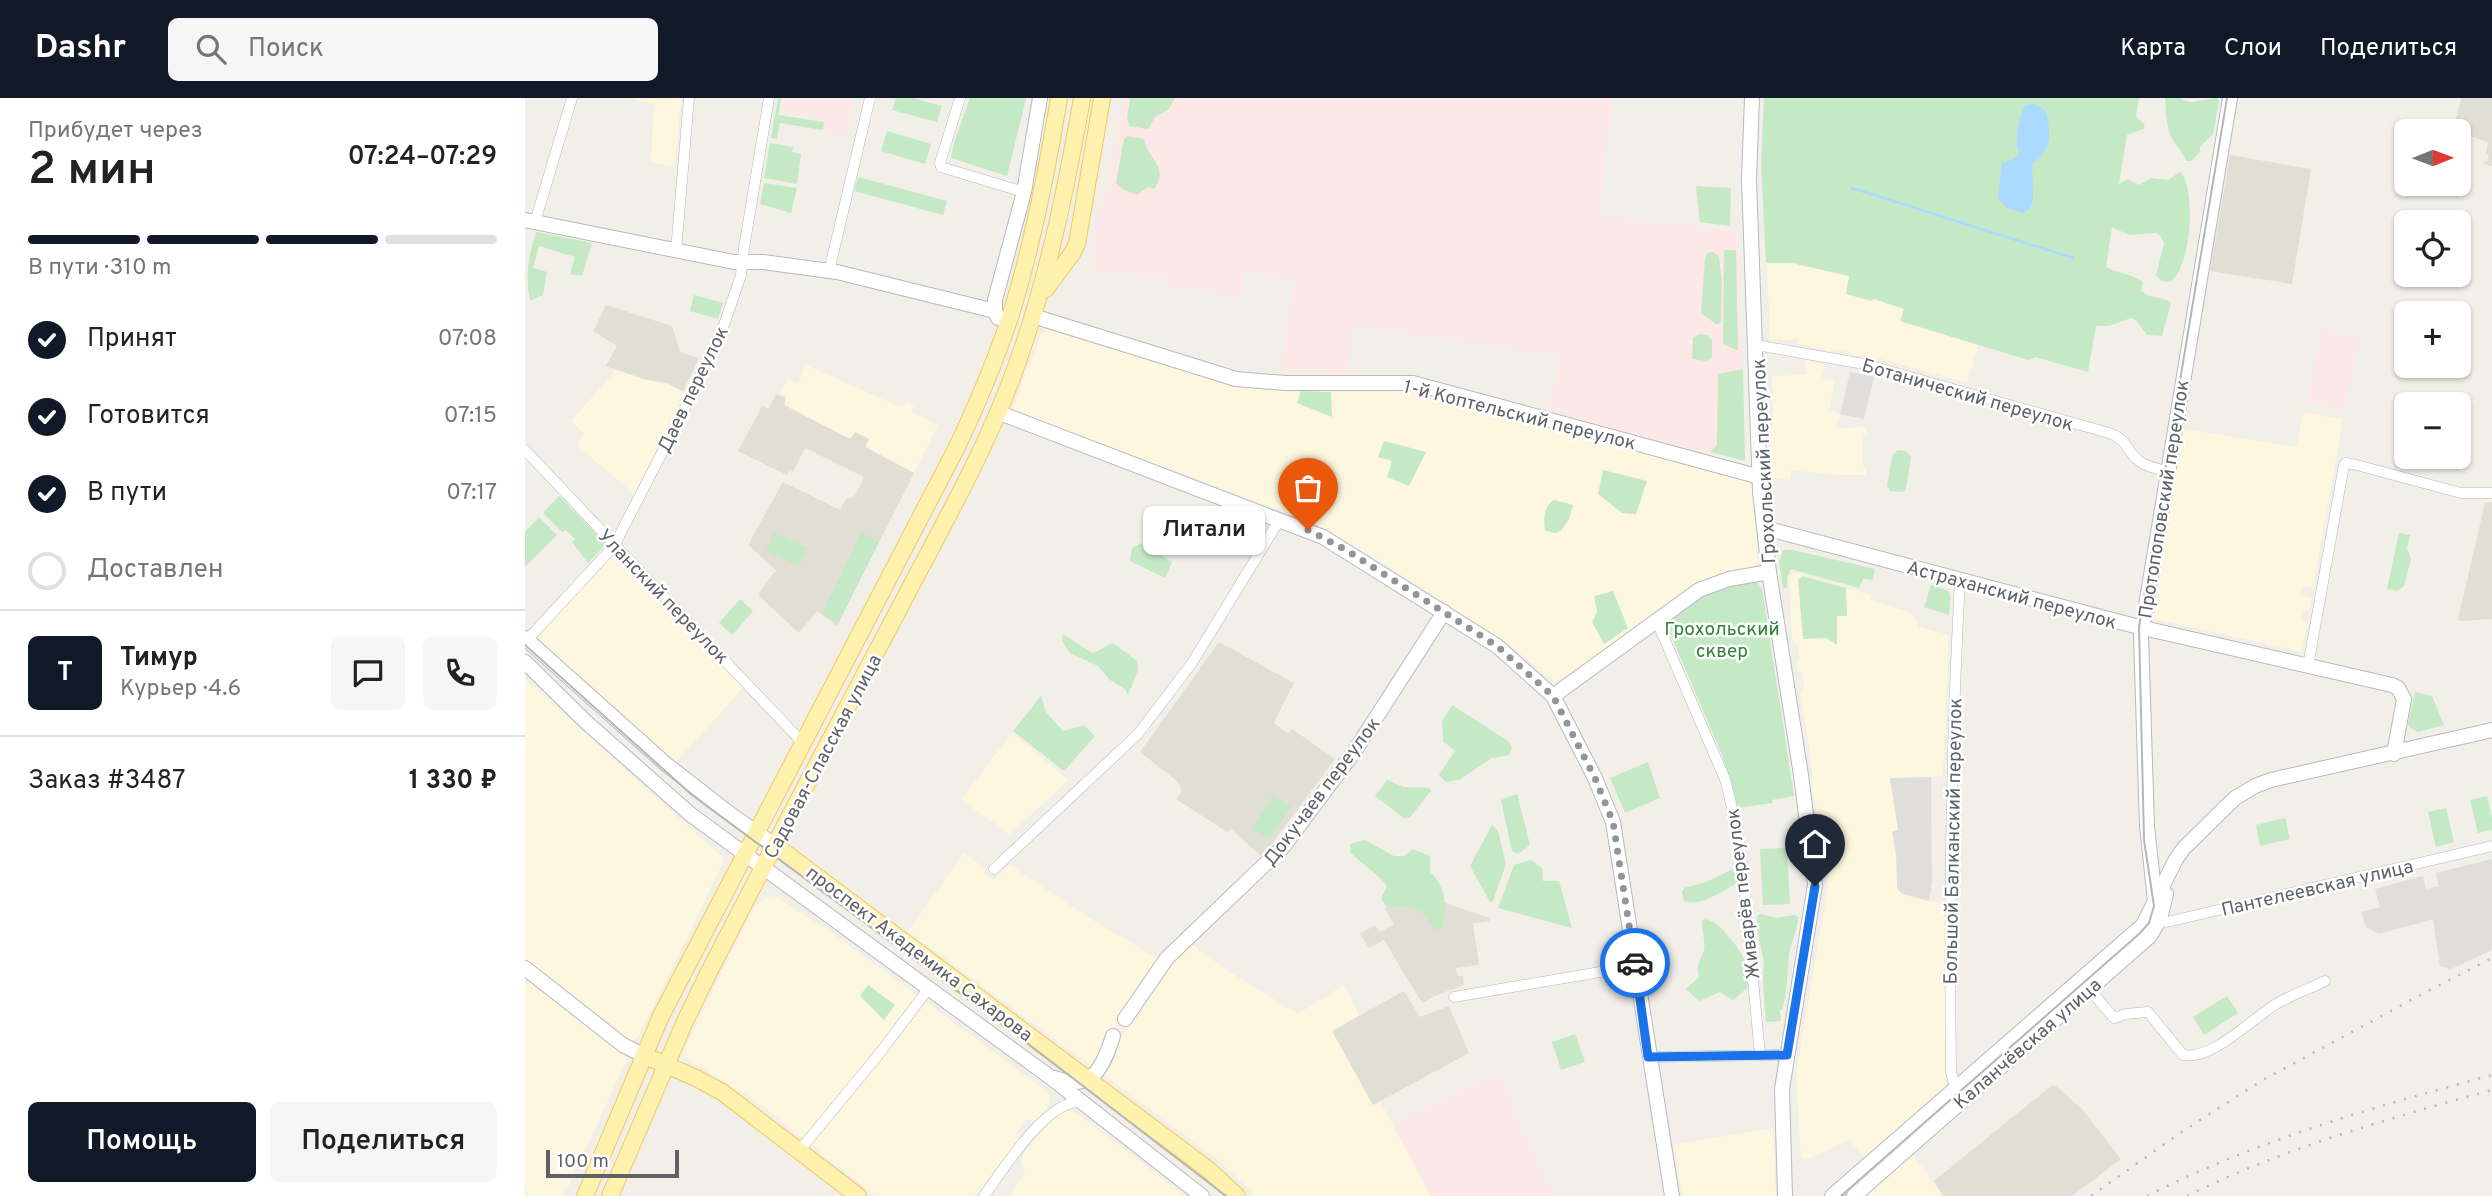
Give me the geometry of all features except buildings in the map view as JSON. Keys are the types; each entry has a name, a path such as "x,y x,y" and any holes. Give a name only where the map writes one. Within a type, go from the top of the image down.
{"main road":[{"name":"Садовая-Спасская улица","path":"585,1192 643,1055 956,449 1002,341 1003,312 1042,194 1059,98"},
{"name":"Садовая-Спасская улица","path":"610,1196 697,996 972,466 997,412 1038,299 1065,194 1082,98"},
{"path":"1038,299 1077,244 1101,98"},
{"name":"проспект Академика Сахарова","path":"776,846 1209,1170 1237,1196"},
{"path":"643,1055 710,1084 858,1196"}],"street":[{"path":"572,98 530,221 734,262 763,261 829,271 1003,312"},
{"path":"676,251 689,98"},
{"name":"Даев переулок","path":"528,643 614,546 724,325 741,275 769,98"},
{"path":"829,271 870,98"},
{"path":"960,98 941,167 1024,191"},
{"path":"1003,312 995,300 1024,191 1040,98"},
{"name":"Грохольский переулок","path":"1752,98 1749,169 1760,477 1769,572 1801,775 1815,886 1782,1089 1785,1196"},
{"name":"Протопоповский переулок","path":"2155,902 2147,833 2142,628 2230,98"},
{"name":"1-й Коптельский переулок","path":"1033,316 1242,381 1413,383 1760,477"},
{"name":"Ботанический переулок","path":"1756,345 1864,365 2109,433 2124,440 2137,460 2152,468 2167,471"},
{"path":"997,412 1280,520 1335,544 1497,646 1553,696 1595,778 1613,822 1672,1196"},
{"name":"Уланский переулок","path":"525,450 803,743"},
{"path":"2308,666 2346,463 2461,494 2492,493"},
{"path":"994,869 1138,734 1192,663 1280,520"},
{"name":"Астраханский переулок","path":"1765,528 2142,628 2398,688 2404,704 2394,754"},
{"path":"1553,696 1693,594 1729,579 1769,572"},
{"name":"Большой Балканский переулок","path":"1960,580 1953,701 1951,1072 1961,1091"},
{"name":"Докучаев переулок","path":"1125,1019 1159,969 1283,847 1354,752 1444,612"},
{"name":"Живарёв переулок","path":"1657,622 1725,779 1732,803 1742,863 1760,1055"},
{"name":"проспект Академика Сахарова","path":"528,643 667,765 776,846"},
{"name":"проспект Академика Сахарова","path":"525,662 585,721 690,814 1050,1077 1202,1196"},
{"path":"2169,871 2184,848 2235,798 2255,786 2288,776 2492,732"},
{"path":"775,797 774,805 781,813 789,813 795,808"},
{"name":"Пантелеевская улица","path":"2160,919 2167,922 2492,846"},
{"name":"Каланчёвская улица","path":"1832,1196 2090,990 2150,936 2160,919 2169,871"},
{"name":"Каланчёвская улица","path":"1854,1196 1961,1091 2143,925 2169,871"},
{"path":"729,887 734,882 745,884 749,890 748,897"},
{"path":"2155,902 2160,919"},
{"path":"896,964 891,957 894,948 902,944 908,946"},
{"path":"1454,997 1635,966"},
{"path":"525,968 623,1045 643,1055"},
{"path":"2090,990 2114,1018 2148,1012 2183,1055 2189,1057 2209,1051 2277,1003 2325,981"},
{"path":"800,1150 929,988"},
{"path":"1050,1077 1081,1083 1090,1080 1107,1054 1114,1036"},
{"path":"1648,1057 1787,1055"},
{"path":"984,1196 1033,1131 1063,1106 1071,1102 1083,1102"},
{"path":"1107,1121 1104,1112 1107,1106 1112,1102 1122,1104"}],"shaded area":[{"path":"628,98 681,98 675,167 651,162 654,104"},
{"path":"784,98 853,98 846,136 823,132 825,118 782,111"},
{"path":"1122,98 1611,98 1610,133 1606,135 1600,208 1603,217 1738,231 1745,461 1549,411 1560,356 1354,325 1347,375 1280,372 1295,280 1245,272 1241,296 1169,286 1169,277 1091,268 1098,233 1095,232 1099,207 1104,207 1117,137 1112,136 1113,132 1117,133 1118,127 1114,126 1115,122 1119,122"},
{"path":"2461,98 2492,98 2492,166 2483,164 2488,161 2488,142 2471,137 2471,119 2456,119"},
{"path":"2230,155 2311,169 2292,284 2210,271"},
{"path":"1767,263 1792,263 1849,276 1847,294 1904,309 1901,322 1978,345 1967,383 1879,358 1850,354 1848,350 1840,349 1839,352 1798,344 1798,339 1770,340"},
{"path":"606,305 672,326 680,352 699,358 683,391 667,383 647,380 606,366 617,346 593,331"},
{"path":"1049,327 1219,380 1412,386 1753,481 1758,565 1714,577 1555,682 1503,640 1329,531 1299,517 1014,411 1013,407 1041,334"},
{"path":"2321,330 2359,338 2345,409 2307,402"},
{"path":"1805,360 1825,365 1822,378 1835,381 1829,410 1840,414 1836,428 1866,427 1866,434 1863,435 1863,467 1866,467 1866,475 1791,470 1791,480 1773,477 1770,426 1774,425 1772,376 1806,375"},
{"path":"806,365 902,408 906,402 914,406 911,412 938,425 914,473 865,446 868,438 855,432 851,439 784,405 787,396 781,393 787,379 798,383"},
{"path":"616,370 667,384 685,393 634,494 578,446 584,433 571,421"},
{"path":"1850,372 1874,377 1864,419 1840,414"},
{"path":"776,394 786,398 784,405 850,439 855,432 869,439 865,447 914,473 837,626 817,611 799,633 759,596 776,570 748,545 783,482 840,510 846,499 854,497 864,477 805,448 793,472 789,471 787,475 738,451 762,406 769,409"},
{"path":"2304,412 2343,420 2313,588 2302,586 2300,595 2312,598 2309,612 2304,611 2301,620 2307,622 2302,652 2155,619 2184,429 2296,447"},
{"path":"2492,502 2492,619 2459,621 2485,503"},
{"path":"612,554 615,554 744,687 675,763 538,641 538,637"},
{"path":"1793,572 1871,595 1870,600 1912,613 1919,627 1949,635 1943,776 1890,779 1898,831 1893,832 1899,891 1913,898 1945,904 1946,1084 1944,1091 1867,1161 1850,1140 1810,1158 1801,1158 1796,1074 1828,888 1826,858 1822,858 1811,777 1801,693 1804,687 1802,672 1798,672 1798,645 1792,639 1789,577"},
{"path":"1219,642 1294,683 1274,723 1288,734 1292,729 1335,759 1262,857 1231,829 1227,832 1176,799 1182,791 1177,781 1140,752"},
{"path":"525,679 724,861 645,1023 632,1042 612,1031 610,1025 559,985 553,985 525,961"},
{"path":"1012,733 1069,780 1010,834 961,800"},
{"path":"1931,777 1932,883 1929,901 1901,893 1897,888 1896,852 1892,832 1898,830 1890,778"},
{"path":"964,853 987,870 983,873 993,880 1010,865 1086,916 1160,960 1109,1037 1094,1068 908,931"},
{"path":"2492,859 2492,950 2451,969 2440,966 2433,919 2379,934 2366,927 2361,912 2380,907 2375,889 2423,876 2426,889 2439,886 2436,873"},
{"path":"1400,887 1489,918 1490,921 1473,923 1479,965 1456,968 1457,976 1463,976 1464,985 1422,1003 1384,940 1369,948 1360,934 1375,925 1380,932 1394,924 1385,908 1392,903"},
{"path":"775,896 841,939 1049,1093 1049,1105 1036,1120 1026,1120 1015,1134 1020,1139 975,1196 876,1196 750,1097 689,1060 687,1044 755,906 765,898"},
{"path":"1191,944 1228,971 1298,1014 1344,985 1359,1015 1333,1031 1373,1105 1380,1101 1431,1196 1256,1196 1217,1159 1101,1073 1164,968"},
{"path":"531,979 626,1056 569,1186 565,1188 562,1196 528,1196 525,1182 525,985"},
{"path":"1404,991 1420,1017 1449,1006 1469,1053 1373,1105 1332,1031"},
{"path":"1492,1077 1499,1077 1553,1196 1431,1196 1392,1124"},
{"path":"2051,1086 2056,1086 2082,1109 2121,1159 2072,1196 1943,1196 1934,1181"},
{"path":"1068,1109 1185,1196 1008,1196 1025,1173 1021,1163 1024,1153 1060,1111"},
{"path":"1773,1128 1776,1196 1682,1196 1674,1145"},
{"path":"1910,1151 1943,1196 1860,1196"}],"green space":[{"path":"778,98 781,98 779,115 824,122 823,130 780,123 777,139 771,138"},
{"path":"896,98 912,98 942,106 937,122 892,110"},
{"path":"970,98 1026,98 1007,176 951,158"},
{"path":"1130,98 1175,98 1169,109 1155,117 1148,129 1129,126 1127,118"},
{"path":"1764,98 2139,98 2136,116 2145,125 2143,129 2127,135 2119,184 2127,179 2139,185 2151,178 2168,180 2180,172 2189,194 2187,246 2177,274 2170,282 2161,281 2156,275 2164,243 2160,235 2129,235 2112,227 2106,267 2139,279 2143,282 2141,290 2144,293 2171,303 2162,336 2147,335 2136,320 2131,318 2109,326 2096,326 2088,372 2035,357 2028,360 1900,321 1904,309 1874,299 1872,301 1846,294 1849,276 1792,263 1766,263 1761,163"},
{"path":"2165,98 2181,98 2191,102 2217,98 2219,101 2213,134 2191,161 2186,161 2171,137"},
{"path":"887,131 931,144 925,164 881,151"},
{"path":"1127,136 1144,139 1159,168 1159,180 1155,188 1151,189 1149,186 1137,195 1122,189 1116,183 1124,139"},
{"path":"770,143 793,147 792,152 801,154 797,184 764,178"},
{"path":"858,177 947,201 943,215 854,191"},
{"path":"764,183 797,188 791,213 760,204"},
{"path":"1696,186 1731,188 1730,226 1700,222"},
{"path":"536,232 592,243 582,276 570,274 575,257 539,246 533,268 547,272 543,295 530,301 528,266"},
{"path":"1724,250 1736,250 1738,351 1723,344"},
{"path":"1713,252 1719,257 1722,284 1721,321 1717,325 1701,313 1705,259 1708,253"},
{"path":"694,295 723,303 718,319 690,311"},
{"path":"1699,334 1707,335 1712,340 1712,357 1706,361 1692,359 1693,338"},
{"path":"1743,369 1745,461 1710,452 1717,445 1718,374"},
{"path":"1301,391 1331,392 1332,417 1297,403"},
{"path":"1384,441 1426,452 1409,486 1387,477 1392,461 1378,457"},
{"path":"1898,450 1906,451 1911,457 1904,492 1890,491 1887,486 1893,454"},
{"path":"1603,470 1647,481 1636,514 1622,513 1598,494"},
{"path":"559,496 606,544 588,563 572,542 575,539 566,530 562,532 543,513"},
{"path":"1554,500 1573,505 1569,519 1561,531 1554,533 1545,530 1544,522 1546,509"},
{"path":"539,517 557,535 525,567 525,532"},
{"path":"774,533 808,548 799,566 766,551"},
{"path":"861,533 879,542 838,623 822,614"},
{"path":"2399,533 2410,535 2407,549 2411,559 2404,586 2397,591 2387,589"},
{"path":"1142,543 1172,562 1165,578 1130,561 1132,548"},
{"path":"1783,550 1875,569 1873,580 1863,579 1859,588 1791,569 1787,577 1787,588 1783,588 1779,562"},
{"path":"1803,576 1846,588 1847,616 1837,616 1837,645 1826,638 1803,639 1798,580"},
{"name":"Грохольский сквер","path":"1757,582 1762,589 1794,796 1772,800 1773,803 1737,808 1723,757 1666,624 1667,620 1709,591"},
{"path":"1931,585 1944,589 1949,594 1949,615 1924,607"},
{"path":"1613,591 1628,628 1604,644 1592,622 1597,612 1594,596"},
{"path":"740,599 753,611 732,635 719,623"},
{"path":"1063,634 1092,653 1113,643 1137,661 1138,670 1128,695 1125,689 1110,680 1098,666 1070,653 1062,641"},
{"path":"2415,692 2432,696 2444,725 2418,732 2409,727"},
{"path":"1041,696 1046,712 1063,731 1084,725 1095,736 1064,771 1013,731"},
{"path":"1452,705 1508,741 1512,747 1509,755 1492,758 1459,780 1446,782 1439,775 1455,751 1443,741 1442,722"},
{"path":"1648,762 1660,798 1625,813 1610,778"},
{"path":"1387,780 1404,787 1429,788 1431,791 1411,816 1405,819 1375,796"},
{"path":"1517,794 1530,845 1518,854 1512,851 1501,800"},
{"path":"1273,795 1291,806 1270,840 1252,828"},
{"path":"2487,796 2492,830 2478,833 2470,800"},
{"path":"2446,808 2454,842 2436,847 2428,812"},
{"path":"2285,818 2290,839 2260,846 2256,825"},
{"path":"1492,825 1498,831 1506,864 1493,901 1490,902 1470,866"},
{"path":"1365,840 1394,856 1404,856 1413,849 1430,856 1430,872 1439,884 1444,898 1442,928 1436,930 1421,911 1405,906 1386,906 1381,898 1387,887 1385,883 1350,852 1350,844"},
{"path":"1787,848 1790,904 1763,905 1760,849"},
{"path":"1531,860 1542,868 1543,881 1559,881 1572,928 1498,908 1514,865"},
{"path":"1731,870 1735,871 1738,880 1735,884 1697,902 1684,901 1684,888 1706,882"},
{"path":"1758,915 1776,918 1794,915 1798,917 1789,955 1785,996 1782,1010 1780,1009 1781,1021 1766,1022 1764,962 1756,924"},
{"path":"1706,919 1723,930 1738,948 1746,965 1748,987 1733,1000 1720,992 1699,1001 1686,989 1699,977 1698,965 1704,950 1702,921"},
{"path":"868,985 895,1005 884,1020 860,996"},
{"path":"2227,996 2238,1013 2204,1035 2193,1017"},
{"path":"1575,1034 1585,1062 1561,1070 1552,1042"}],"water":[{"path":"2034,104 2045,110 2049,140 2044,153 2032,164 2033,200 2030,209 2022,213 2007,208 1998,199 2002,163 2012,160 2019,153 2017,135 2020,117 2025,105"}],"waterway":[{"path":"1852,188 2073,258"}],"tram line":[{"path":"1841,1196 2149,923 2154,906 2144,840 2139,627 2227,98"},
{"path":"525,645 692,795 1005,1026 1226,1196"}],"railway":[{"path":"2091,1196 2180,1133 2261,1081 2492,958"},
{"path":"2147,1196 2231,1158 2317,1126 2492,1075"},
{"path":"2187,1196 2298,1149 2492,1090"}],"way so far":[{"path":"1308,530 1346,550 1497,646 1553,696 1595,778 1613,822 1635,963"}],"place":[{"name":"Литали","path":"1308,530"}],"route":[{"path":"1635,963 1648,1057 1787,1055 1815,886"}]}
